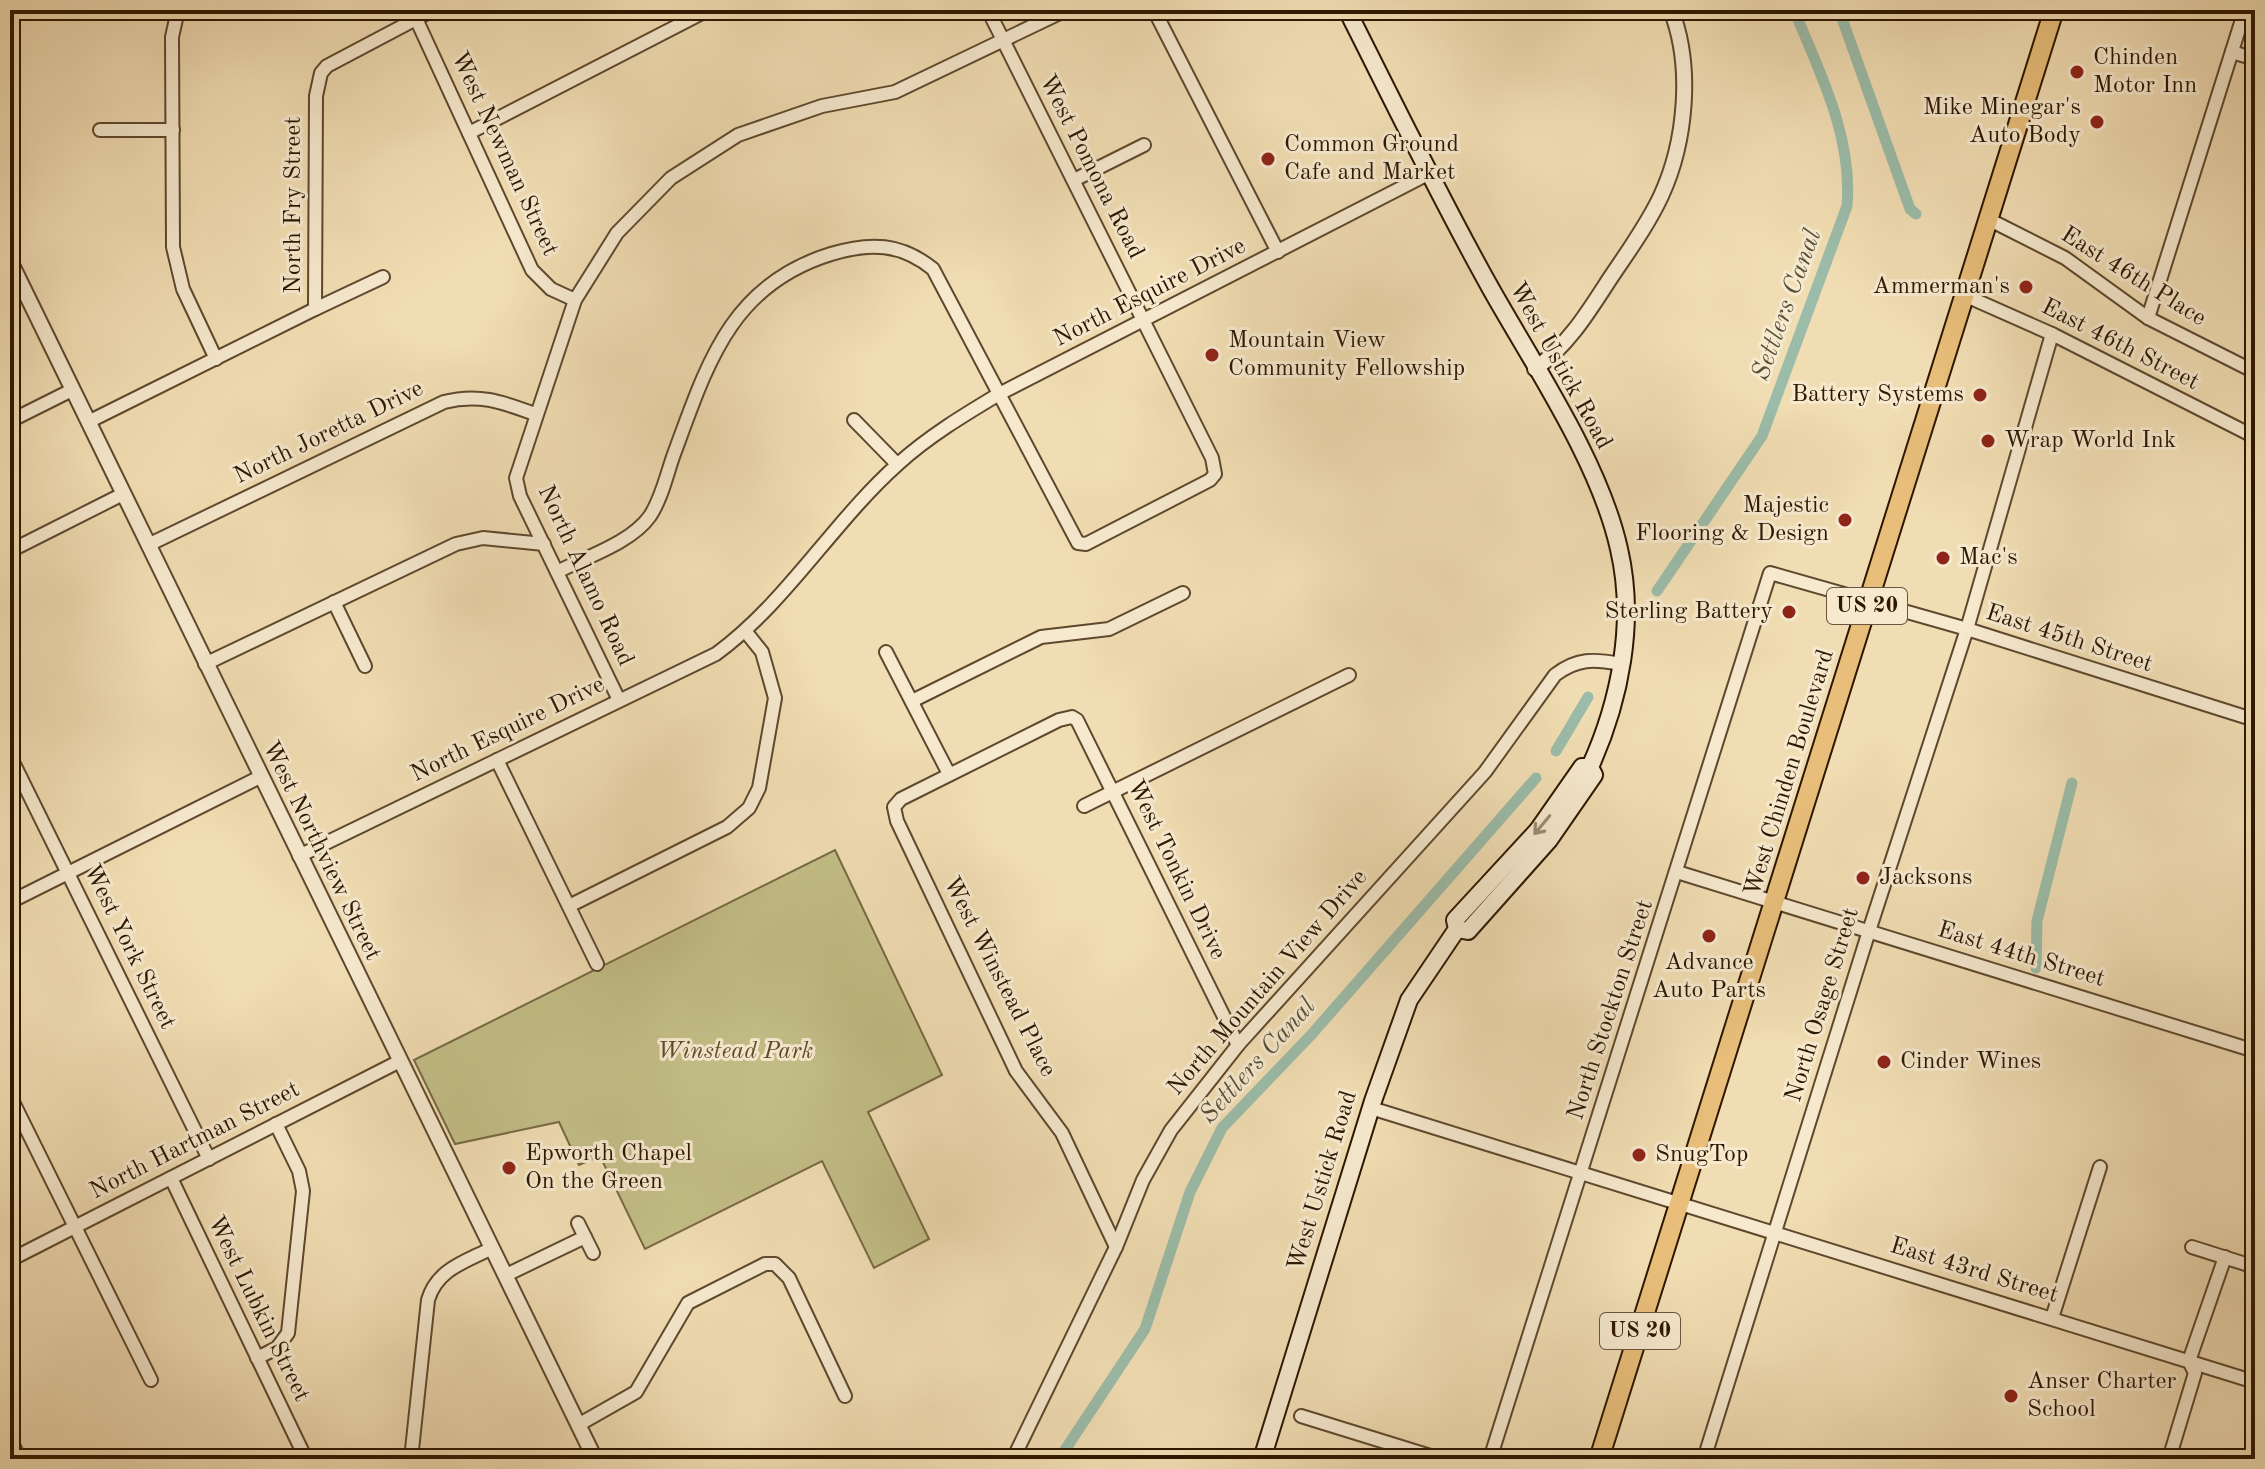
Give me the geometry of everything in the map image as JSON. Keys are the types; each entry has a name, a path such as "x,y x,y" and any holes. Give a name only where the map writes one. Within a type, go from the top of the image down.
{"main road":[{"name":"West Ustick Road","path":"1262,1459 1371,1108 1409,1000 1457,929 1455,920 1538,830 1582,767 1590,767 1604,738 1620,664 1626,597 1613,527 1599,487 1430,173 1347,10"},
{"name":"West Chinden Boulevard","path":"1599,1459 2054,10"}],"street":[{"path":"178,10 172,37 176,268 216,359"},
{"name":"North Fry Street","path":"88,422 315,309 316,96 321,73 336,59 414,14 433,10"},
{"path":"469,133 708,10"},
{"name":"West Pomona Road","path":"988,10 1212,458 1215,474 1210,480 1086,544 1078,543 999,394"},
{"name":"North Alamo Road","path":"619,700 516,478 575,300 617,233 671,178 738,135 780,118 895,92 1066,10"},
{"path":"1154,10 1278,252"},
{"path":"1535,369 1573,335 1647,222 1670,172 1682,99 1682,59 1671,10"},
{"path":"2148,318 2245,10"},
{"name":"West Newman Street","path":"414,14 532,270 551,289 575,300"},
{"path":"2232,52 2255,59"},
{"path":"100,130 173,130"},
{"path":"1074,180 1144,145"},
{"name":"North Esquire Drive","path":"299,856 716,654 746,632 897,464 936,432 999,394 1430,173"},
{"name":"East 46th Place","path":"1988,219 2065,258 2148,318 2255,372"},
{"path":"557,572 623,538 651,514 705,369 726,330 759,293 808,261 854,247 881,245 918,257 933,269 945,286 999,394"},
{"name":"West Northview Street","path":"10,261 595,1459"},
{"path":"315,309 383,277"},
{"name":"East 46th Street","path":"1964,295 2052,334 2255,437"},
{"name":"North Osage Street","path":"1704,1459 1967,629 2052,334"},
{"path":"10,421 72,390"},
{"name":"North Joretta Drive","path":"148,545 444,402 466,396 490,398 535,414"},
{"path":"854,420 897,464"},
{"path":"10,551 123,494"},
{"path":"205,664 456,544 483,538 544,544"},
{"name":"East 45th Street","path":"1770,573 1967,629 2255,720"},
{"name":"North Stockton Street","path":"1490,1459 1770,573"},
{"path":"912,701 1041,637 1109,629 1183,593"},
{"path":"334,602 365,666"},
{"path":"569,906 727,827 749,808 759,788 775,698 762,652 746,632"},
{"path":"886,652 949,774"},
{"name":"North Mountain View Drive","path":"1013,1459 1116,1247 1143,1180 1171,1130 1238,1045 1485,772 1555,675 1569,664 1584,660 1620,664"},
{"path":"1084,806 1349,675"},
{"name":"West Tonkin Drive","path":"949,774 1072,717 1081,724 1238,1045"},
{"name":"West York Street","path":"10,756 209,1159"},
{"path":"497,760 597,964"},
{"name":"West Winstead Place","path":"949,774 901,799 894,807 897,821 1016,1071 1062,1133 1116,1247"},
{"path":"10,902 260,777"},
{"name":"East 44th Street","path":"1677,872 2255,1051"},
{"name":"North Hartman Street","path":"10,1260 400,1061"},
{"path":"10,1096 151,1380"},
{"name":"East 43rd Street","path":"1371,1108 2255,1382"},
{"path":"257,1358 277,1348 288,1333 303,1191 299,1171 276,1124"},
{"path":"2052,1318 2100,1167"},
{"name":"West Lubkin Street","path":"171,1178 306,1459"},
{"path":"578,1223 593,1253"},
{"path":"506,1275 585,1237"},
{"path":"2192,1247 2255,1267"},
{"path":"411,1459 428,1300 433,1283 447,1270 492,1248"},
{"path":"2169,1459 2195,1373 2189,1361 2225,1257"},
{"path":"578,1425 636,1392 688,1303 765,1264 775,1264 789,1278 845,1396"},
{"path":"1301,1416 1440,1459"},
{"path":"10,1439 20,1459"}],"green space":[{"name":"Winstead Park","path":"835,850 942,1075 868,1112 929,1239 874,1268 822,1161 645,1249 600,1156 579,1165 559,1122 455,1144 414,1060"}],"waterway":[{"name":"Settlers Canal","path":"1657,591 1762,436 1847,206 1848,180 1840,130 1794,10"},
{"path":"1839,10 1910,209 1916,214"},
{"name":"Settlers Canal","path":"1556,751 1588,697"},
{"name":"Settlers Canal","path":"1059,1459 1145,1329 1190,1192 1222,1128 1312,1034 1536,778"},
{"path":"2036,968 2037,921 2072,783"}],"place":[{"name":"Chinden Motor Inn","path":"2077,72"},
{"name":"Mike Minegar's Auto Body","path":"2097,122"},
{"name":"Common Ground Cafe and Market","path":"1268,159"},
{"name":"Ammerman's","path":"2026,287"},
{"name":"Mountain View Community Fellowship","path":"1212,355"},
{"name":"Battery Systems","path":"1980,395"},
{"name":"Wrap World Ink","path":"1988,441"},
{"name":"Majestic Flooring & Design","path":"1845,520"},
{"name":"Mac's","path":"1943,558"},
{"name":"Sterling Battery","path":"1789,612"},
{"name":"Jacksons","path":"1863,878"},
{"name":"Advance Auto Parts","path":"1709,936"},
{"name":"Cinder Wines","path":"1884,1062"},
{"name":"SnugTop","path":"1639,1155"},
{"name":"Epworth Chapel On the Green","path":"509,1168"},
{"name":"Anser Charter School","path":"2011,1396"}]}
